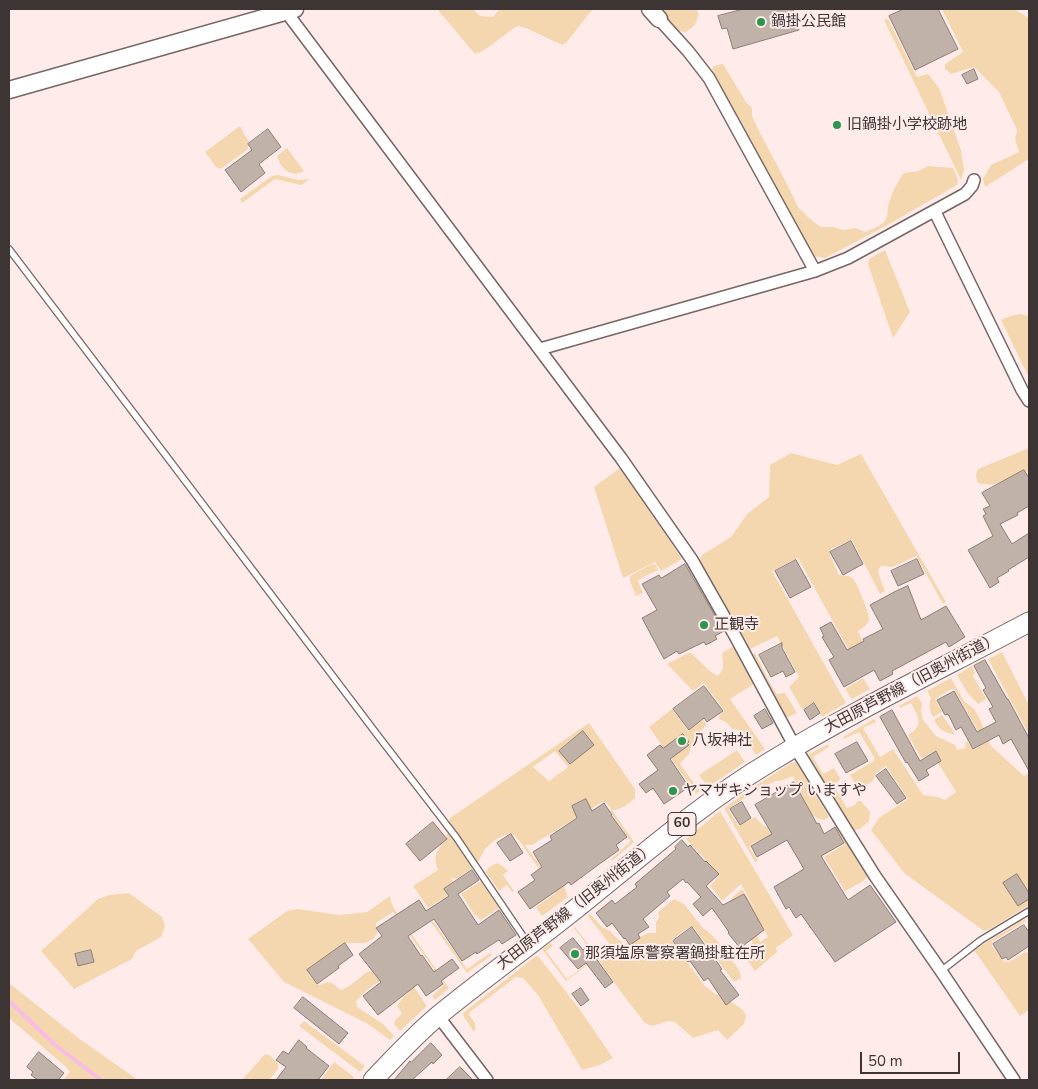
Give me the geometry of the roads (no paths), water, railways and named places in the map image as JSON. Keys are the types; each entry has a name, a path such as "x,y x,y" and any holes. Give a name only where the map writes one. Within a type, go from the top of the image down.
{"main road":[{"name":"大田原芦野線（旧奥州街道）","path":"373,1080 438,1016 738,782 795,747 1029,622"}],"street":[{"path":"9,90 289,10 622,458 692,560 795,747 875,876 1014,1080"},
{"path":"655,14 709,78 815,271"},
{"path":"540,349 815,271 848,258 935,212 965,194 972,186 974,180"},
{"path":"935,212 1029,401"},
{"path":"438,1016 487,1080"}],"lane":[{"path":"9,249 456,837 530,945"},
{"path":"941,971 981,940 1029,911"}],"waterway":[{"path":"9,1001 54,1044 101,1080"}],"place":[{"name":"鍋掛公民館","path":"761,22"},
{"name":"旧鍋掛小学校跡地","path":"837,125"},
{"name":"正観寺","path":"704,625"},
{"name":"八坂神社","path":"682,741"},
{"name":"ヤマザキショップ いますや","path":"673,791"},
{"name":"那須塩原警察署鍋掛駐在所","path":"575,954"}]}
